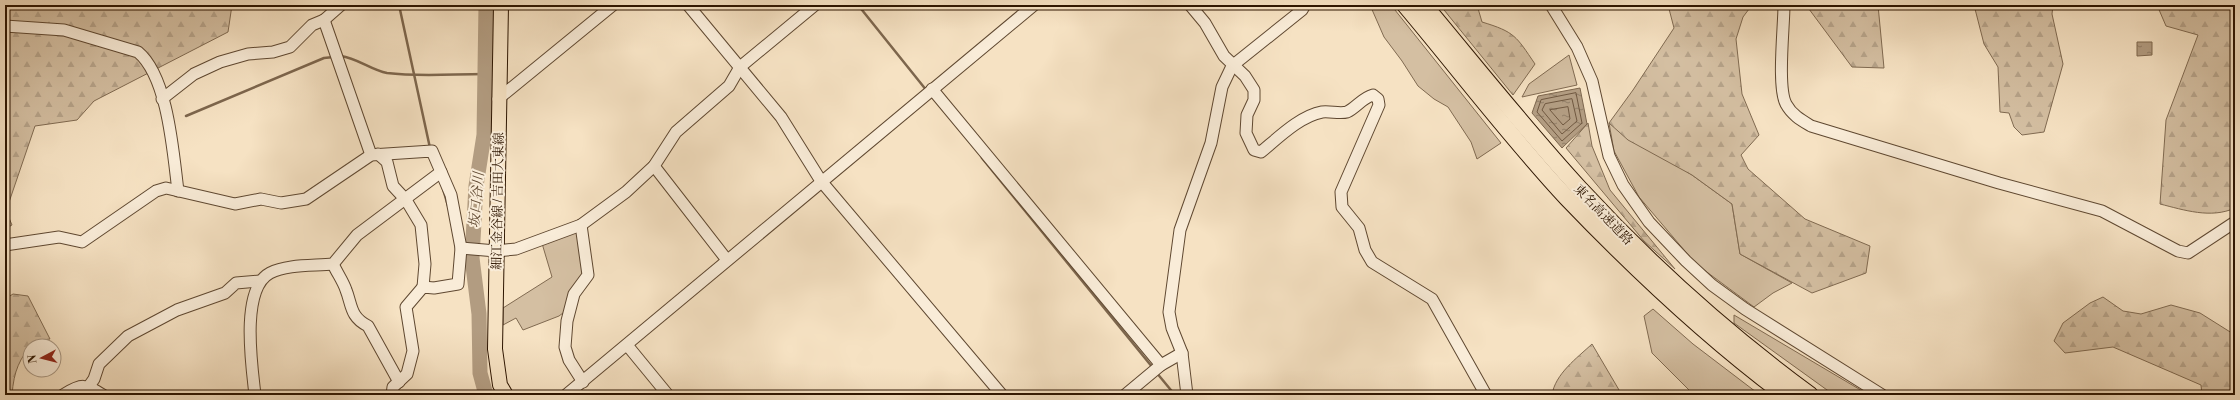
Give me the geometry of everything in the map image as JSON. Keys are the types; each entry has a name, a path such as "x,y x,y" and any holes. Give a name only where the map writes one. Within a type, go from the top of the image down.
{"highway":[{"name":"東名高速道路","path":"1406,5 1512,134 1572,192 1625,236 1681,289 1751,350 1810,395"},
{"name":"東名高速道路","path":"1424,5 1511,110 1572,192 1639,270 1683,311 1785,395"}],"main road":[{"name":"細江金谷線 / 吉田大東線","path":"501,5 493,250 495,348 500,385 506,395"}],"street":[{"path":"162,99 194,74 220,62 248,54 273,52 290,47 312,25 324,20 340,5"},
{"path":"498,99 613,5"},
{"path":"688,5 781,117 821,181 1002,395"},
{"path":"461,248 493,250 516,249 581,225 626,192 654,166 676,132 699,114 729,86 740,67 815,5"},
{"path":"566,395 1034,5"},
{"path":"1190,5 1205,23 1224,56 1232,66 1245,76 1254,90 1254,100 1247,114 1246,133 1254,150 1261,152 1283,134 1311,116 1323,112 1346,112 1364,97 1373,95 1378,99 1379,105 1373,123 1341,192 1342,206 1359,228 1365,250 1372,262 1432,299 1486,395"},
{"path":"1187,395 1182,353 1172,328 1169,312 1180,230 1211,144 1222,87 1232,66 1302,10 1305,5"},
{"path":"1551,5 1577,47 1592,81 1609,156 1622,185 1649,222 1686,262 1712,285 1745,310 1882,395"},
{"path":"1784,5 1782,85 1785,103 1795,116 1811,126 1999,183 2102,211 2178,251 2188,253 2235,222"},
{"path":"324,20 336,57 374,154 387,162 393,186 406,200 421,225 425,264 423,287 406,307 413,352 407,374 393,387 392,395"},
{"path":"5,26 64,30 138,52 147,60 153,70 170,131 178,190"},
{"path":"929,92 1158,368"},
{"path":"5,245 59,237 82,242 156,191 166,188 235,204 261,199 281,203 306,199 374,154 429,152 451,195 461,248 458,284 434,288 423,287"},
{"path":"654,166 727,260"},
{"path":"89,386 94,379 99,364 128,336 177,310 225,294 236,283 260,281 270,273 284,269 333,264 357,235 439,174"},
{"path":"581,225 588,275 574,294 567,321 565,347 568,360 583,382"},
{"path":"333,264 347,291 349,304 359,322 368,326 398,382"},
{"path":"255,395 250,336 252,309 260,281"},
{"path":"627,345 668,395"},
{"path":"1125,395 1158,368 1182,353"},
{"path":"63,395 75,387 89,386 103,395"}],"green space":[{"path":"5,5 232,5 228,32 94,101 77,120 35,126 6,211 12,225 5,229"},
{"path":"1370,5 1391,5 1501,143 1477,159 1471,142 1448,107 1434,99 1418,86 1384,37"},
{"path":"1440,5 1477,5 1482,22 1508,32 1519,41 1535,64 1513,95"},
{"path":"1668,5 1752,5 1743,17 1736,39 1742,94 1759,135 1741,155 1748,169 1805,219 1870,246 1866,273 1812,293 1740,254 1732,204 1692,175 1628,140 1609,123 1674,28"},
{"path":"1806,5 1878,5 1884,68 1852,67"},
{"path":"1974,5 2053,5 2052,14 2063,64 2044,132 2022,135 2014,127 2009,113 2000,112 1998,67 1984,44"},
{"path":"2157,5 2235,5 2235,160 2231,162 2235,175 2235,208 2217,213 2207,213 2188,211 2160,204 2166,120 2198,35 2166,26"},
{"path":"1569,55 1577,85 1522,97 1529,84"},
{"path":"1588,123 1592,146 1610,190 1675,269 1644,241 1566,148"},
{"path":"1609,123 1692,175 1732,204 1740,254 1792,283 1773,293 1754,307 1696,264 1639,197 1614,151"},
{"path":"579,227 588,275 571,307 559,316 523,330 516,318 503,325 503,308 552,277 541,240"},
{"path":"13,294 28,296 49,338 22,338 22,358 14,379 12,395 5,395 5,299"},
{"path":"2103,297 2123,311 2141,314 2171,305 2200,313 2235,335 2235,395 2202,395 2201,385 2113,347 2065,353 2054,341 2063,323 2090,303"},
{"path":"1653,309 1693,344 1760,395 1694,395 1652,353 1644,316"},
{"path":"1734,315 1869,395 1834,395 1734,323"},
{"path":"1592,344 1622,395 1552,395 1557,380 1562,373"}],"water":[{"path":"2137,42 2152,42 2152,55 2137,56"},
{"path":"1580,88 1587,124 1562,148 1532,113 1538,96"}],"waterway":[{"path":"399,5 430,148"},
{"name":"坂口谷川","path":"486,5 484,135 476,186 472,258 479,314 480,373 486,395"},
{"path":"858,5 927,91"},
{"path":"341,56 353,59 387,73 423,75 484,74"},
{"path":"186,116 324,58 334,57"},
{"path":"982,158 1153,368"},
{"path":"443,189 448,206"},
{"name":"坂口谷川","path":"467,259 472,258"},
{"path":"1156,372 1175,395"}]}
